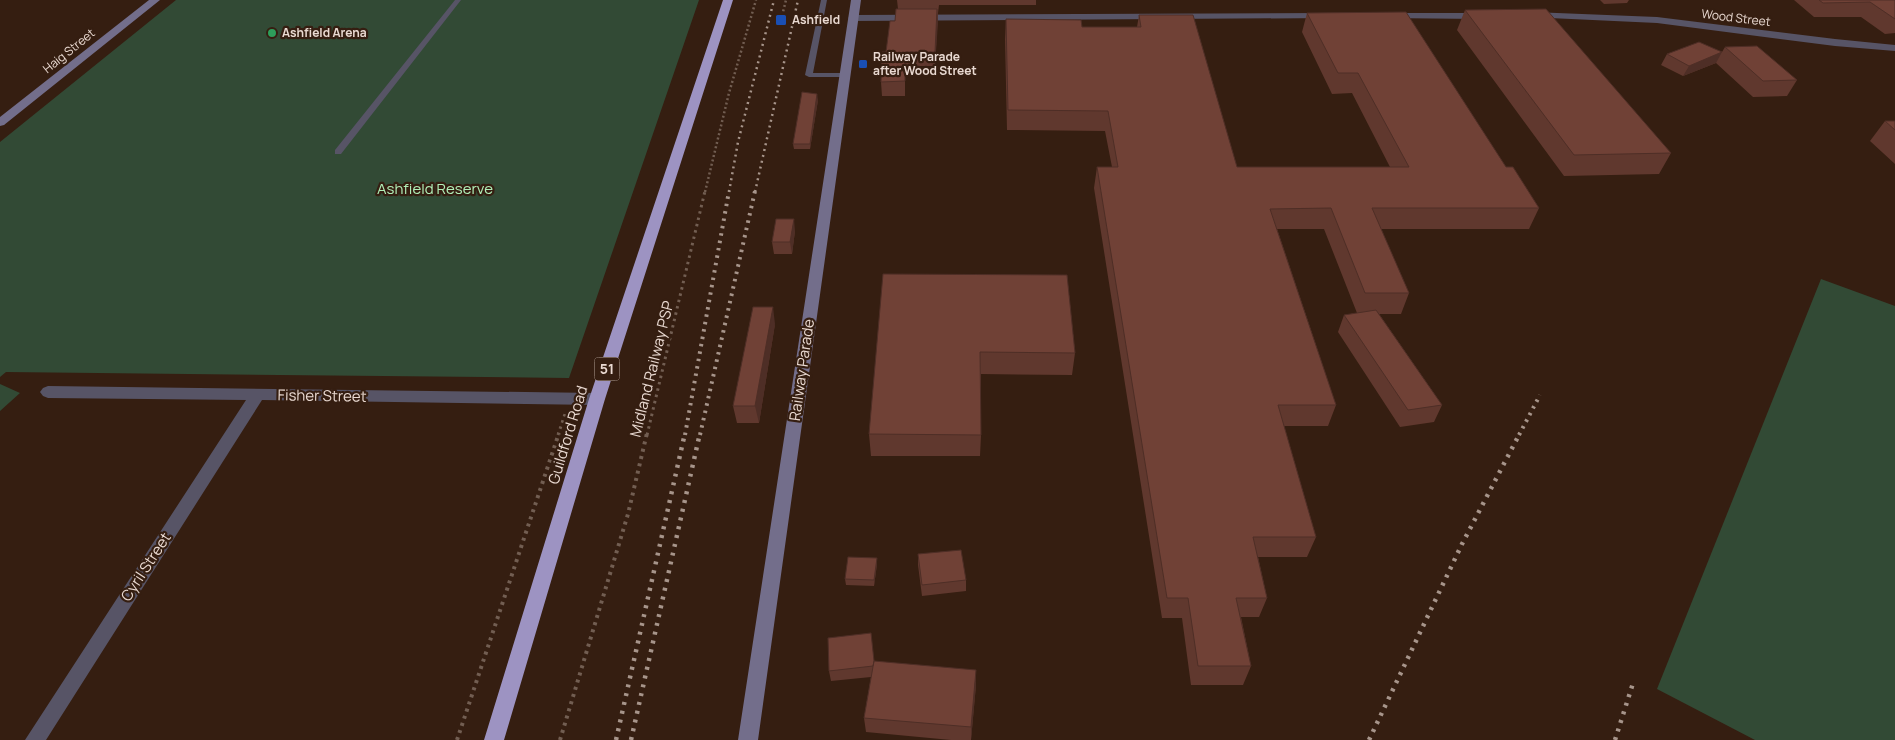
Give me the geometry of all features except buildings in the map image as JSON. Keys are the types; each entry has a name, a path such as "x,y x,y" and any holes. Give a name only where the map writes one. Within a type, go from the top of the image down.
{"highway":[{"name":"Guildford Road","path":"494,740 596,399 728,0"}],"street":[{"name":"Haig Street","path":"0,123 155,0"},
{"name":"Railway Parade","path":"748,740 856,0"},
{"name":"Wood Street","path":"1521,16 1591,15 1658,20 1847,45 1895,48"},
{"path":"853,18 1341,16"},
{"path":"1381,16 1491,16"},
{"name":"Fisher Street","path":"48,392 596,399"},
{"name":"Cyril Street","path":"35,740 257,395"}],"lane":[{"path":"338,152 458,0"},
{"path":"824,0 809,75 844,75"}],"path":[{"name":"Midland Railway PSP","path":"560,740 628,514 729,93 756,0"},
{"path":"781,18 786,0"},
{"path":"457,740 565,414"}],"green space":[{"name":"Ashfield Reserve","path":"176,0 699,0 569,378 6,372 0,377 0,142"},
{"path":"1821,279 1895,306 1895,740 1755,740 1657,689"},
{"path":"0,384 20,393 0,411"}],"railway":[{"path":"729,192 738,142 774,0"},
{"path":"755,192 798,0"},
{"path":"685,435 729,191"},
{"path":"700,435 755,191"},
{"path":"1519,435 1540,395"},
{"path":"616,740 685,433"},
{"path":"631,740 700,433"},
{"path":"1369,740 1462,544 1520,433"},
{"path":"1615,740 1634,680"}],"place":[{"name":"Ashfield","path":"781,20"},
{"name":"Ashfield Arena","path":"272,33"},
{"name":"Railway Parade after Wood Street","path":"863,64"}]}
